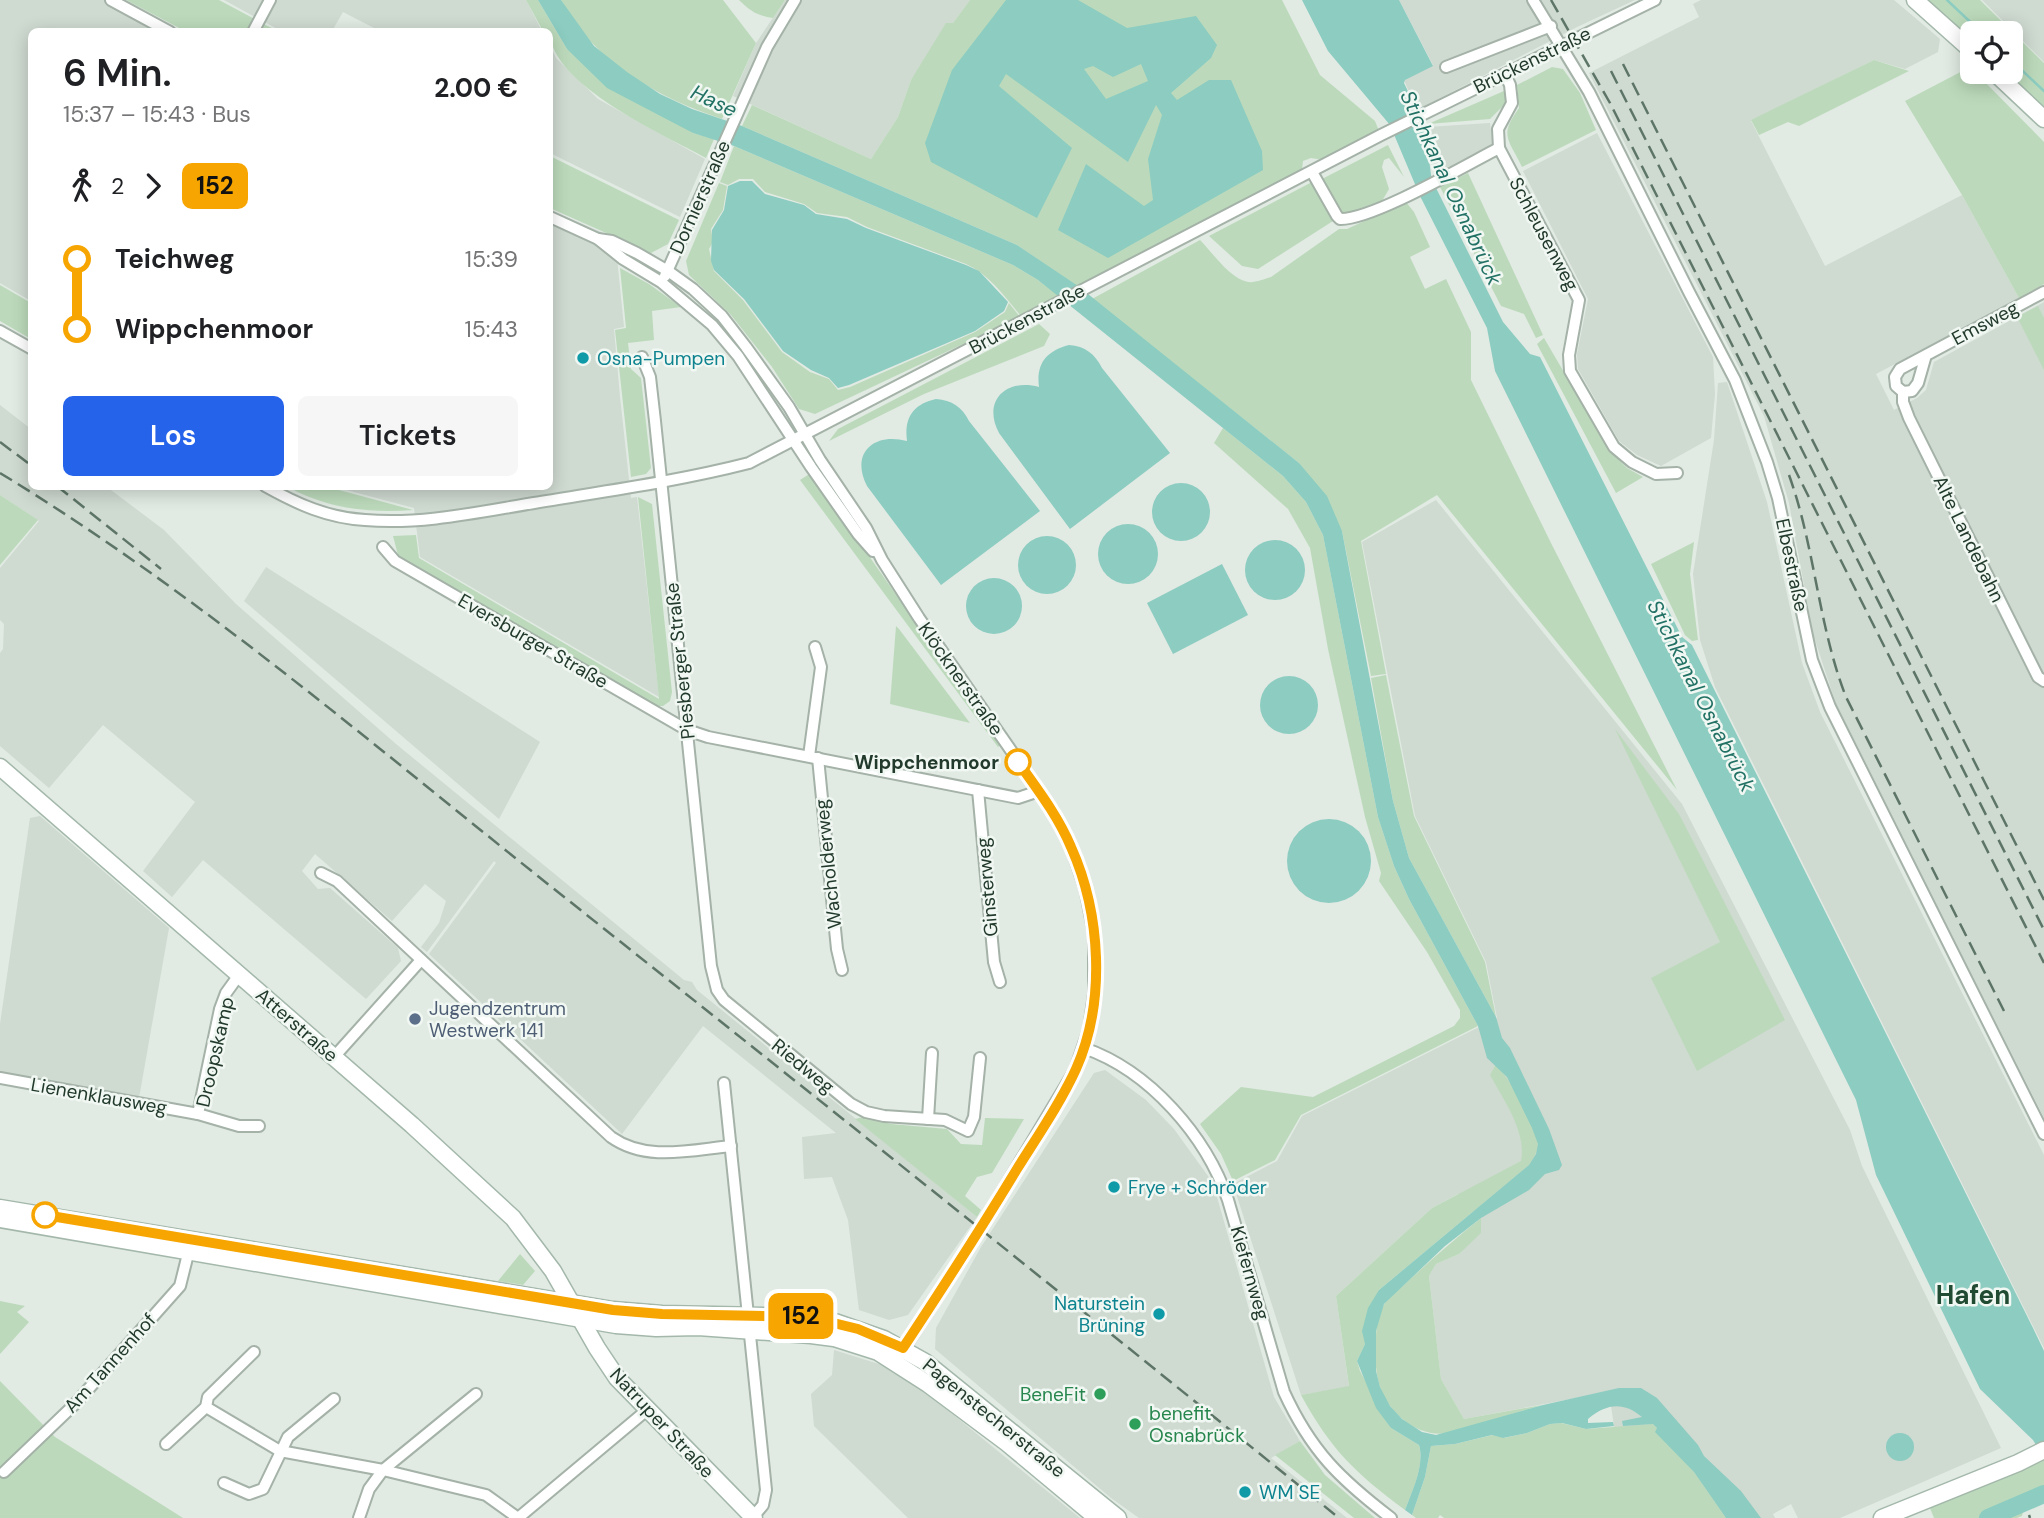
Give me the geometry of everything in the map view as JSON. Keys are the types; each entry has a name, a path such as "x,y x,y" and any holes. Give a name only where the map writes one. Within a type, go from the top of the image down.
{"main road":[{"path":"1915,0 1960,40"},
{"path":"2007,84 2044,119"},
{"name":"Atterstraße","path":"0,767 477,1182 536,1246 581,1320"},
{"path":"0,1208 190,1245"},
{"path":"0,1219 190,1245"},
{"name":"Pagenstecherstraße","path":"190,1245 581,1320 636,1327 698,1327 749,1322"},
{"name":"Pagenstecherstraße","path":"190,1245 613,1310 749,1322 834,1338 878,1352 925,1362 1118,1518"},
{"name":"Natruper Straße","path":"581,1320 612,1371 753,1517"},
{"name":"Pagenstecherstraße","path":"900,1355 916,1374 1007,1443 1097,1518"},
{"path":"1883,1518 2039,1452"}],"street":[{"path":"111,0 163,28"},
{"path":"255,28 270,0"},
{"name":"Dornierstraße","path":"661,282 767,47 795,0"},
{"name":"Elbestraße","path":"1533,0 1589,92 1740,391 1778,498 1812,660 1830,707 2043,1129"},
{"name":"Brückenstraße","path":"272,490 295,503 328,515 363,520 419,520 661,483 749,463 1381,135 1655,0"},
{"path":"1446,67 1551,26"},
{"path":"1312,172 1339,219 1350,219 1433,182 1499,148 1498,129 1512,103 1510,85 1505,74"},
{"name":"Schleusenweg","path":"1499,148 1578,300 1569,355 1570,371 1614,447 1632,462 1656,474 1677,473"},
{"name":"Klöcknerstraße","path":"553,218 597,239 623,259 661,282 712,325 738,356 858,534 882,560"},
{"name":"Klöcknerstraße","path":"597,239 611,241 637,253 692,289 722,316 765,372 866,528 882,560 1053,811 1072,849 1091,911 1094,994 1084,1048 1075,1070 1057,1104 900,1355"},
{"name":"Emsweg","path":"1903,392 1896,386 1895,377 1900,369 2044,292"},
{"path":"0,331 28,347"},
{"path":"1903,392 1912,391 1919,383 1926,355"},
{"name":"Piesberger Straße","path":"642,357 650,377 711,966"},
{"name":"Alte Landebahn","path":"1903,392 1903,402 1909,418 2038,677 2044,681"},
{"name":"Eversburger Straße","path":"383,547 395,561 687,730"},
{"name":"Wacholderweg","path":"815,647 821,667 814,757 836,949 842,970"},
{"path":"687,730 708,737 1018,798 1039,791"},
{"name":"Ginsterweg","path":"978,790 994,961 1000,982"},
{"path":"321,873 337,881 623,1146 642,1152 662,1153 731,1146"},
{"path":"334,1057 421,960"},
{"name":"Riedweg","path":"711,966 717,990 724,1000 851,1104 866,1112 884,1116 945,1120 968,1131 974,1117 979,1058"},
{"name":"Droopskamp","path":"239,975 226,993 220,1009 198,1114 239,1126 259,1126"},
{"name":"Kiefernweg","path":"1084,1048 1112,1059 1154,1091 1208,1157 1222,1182 1284,1392 1296,1418 1331,1468 1391,1518"},
{"path":"928,1119 932,1054"},
{"name":"Lienenklausweg","path":"0,1078 198,1114"},
{"path":"724,1083 765,1490 763,1505 753,1517"},
{"name":"Am Tannenhof","path":"4,1472 76,1403 180,1286 190,1245"},
{"path":"166,1444 206,1407 208,1397 254,1352"},
{"path":"359,1518 369,1489 383,1470 477,1394"},
{"path":"224,1483 249,1494 263,1489 288,1437 334,1399"},
{"path":"206,1407 280,1451 383,1470 486,1495 518,1518 647,1410"}],"shaded area":[{"path":"0,0 122,0 175,28 28,28 28,299 0,283"},
{"path":"224,0 526,0 540,28 374,28 343,12 334,28 275,28"},
{"path":"785,0 970,0 911,80 898,117 871,159 733,96 756,43"},
{"path":"1399,0 1635,0 1417,110 1404,80 1433,65"},
{"path":"1701,0 1894,0 1940,39 1938,52 1905,69 1874,60 1751,121 1825,266 1962,195 2019,298 1876,374 1894,410 1926,390 1934,362 2044,302 2044,1118 1836,704 1813,634 1789,503 1764,416 1589,73 1699,17 1693,4"},
{"path":"1982,0 2044,0 2044,62 2023,41 2023,21 2003,21"},
{"path":"553,52 556,58 598,99 705,159 680,217 553,154"},
{"path":"1490,123 1493,146 1434,176 1428,127"},
{"path":"1597,133 1713,357 1715,394 1711,438 1661,466 1637,455 1619,441 1578,369 1577,354 1588,299 1523,171"},
{"path":"553,211 615,238 624,327 614,329 620,397 631,498 637,497 659,697 420,557 414,508 346,490 553,490"},
{"path":"1727,382 1767,502 1802,663 1820,712 2044,1155 2044,1348 1715,687 1700,640 1693,574 1714,440 1718,383"},
{"path":"0,405 28,427 28,490 111,490 164,530 236,604 396,744 684,980 692,982 697,990 977,1217 908,1315 889,1320 859,1310 848,1220 832,1177 804,1179 802,1137 836,1133 703,1026 622,1134 429,954 496,863 494,861 427,952 421,947 439,923 446,901 425,884 392,921 315,854 302,871 318,889 330,888 398,948 401,961 366,999 203,860 172,897 143,871 195,802 103,725 49,788 0,746 0,653 3,649 4,624 0,620 0,568 39,521 0,495"},
{"path":"1436,500 1682,804 1850,1130 1862,1166 2001,1448 1840,1518 1798,1518 1791,1504 1773,1514 1775,1518 1628,1518 1610,1451 1614,1426 1609,1392 1464,1419 1441,1379 1429,1276 1436,1264 1459,1254 1481,1218 1458,1194 1432,1208 1336,1296 1349,1387 1301,1395 1233,1184 1277,1161 1302,1116 1497,1018 1486,962 1415,816 1362,542"},
{"path":"266,567 540,742 499,819 244,601"},
{"path":"40,816 169,928 139,1098 0,1072 0,1024 30,818"},
{"path":"1105,1070 1146,1100 1174,1129 1213,1183 1274,1397 1300,1441 1271,1458 1347,1518 1139,1518 1111,1498 935,1349 936,1328 981,1247 1094,1073"},
{"path":"834,1350 882,1365 923,1390 1080,1518 908,1518 814,1426 811,1394 832,1375"}],"green space":[{"path":"126,0 219,0 271,28 179,28"},
{"path":"526,0 538,0 567,49 693,133 714,139 706,158 638,122 588,89 568,70 555,51 553,28 541,28"},
{"path":"561,0 723,0 756,43 722,119 674,100 629,74 591,41 574,22"},
{"path":"739,0 785,0 773,18 754,12"},
{"path":"970,0 1282,0 1320,75 1375,121 1379,131 1323,160 1311,158 1303,161 1302,170 1078,287 1017,245 742,126 752,105 871,159 898,117 911,80 946,23 953,23"},
{"path":"1926,0 1980,0 2001,21 1960,21 1960,33"},
{"path":"2023,42 2044,63 2044,112 2015,84 2023,84"},
{"path":"1874,60 1909,71 1799,126 1788,122 1759,135 1751,120"},
{"path":"1552,67 1563,69 1580,93 1596,130 1522,167 1507,131 1519,108 1517,85"},
{"path":"1960,72 1960,84 1987,84 2044,142 2044,284 2019,298 1962,195 1905,101"},
{"path":"1504,91 1507,102 1490,119 1428,124"},
{"path":"1388,145 1404,177 1389,158 1384,160 1382,167 1389,189 1382,201 1349,213 1341,212 1322,179"},
{"path":"734,146 1013,265 1059,296 1021,316 989,280 966,264 847,217 817,213 804,204 765,192 753,179 739,179 728,185 720,182"},
{"path":"553,157 679,220 668,244 651,253 553,209"},
{"path":"1468,173 1543,335 1536,338 1524,314 1501,306 1440,187"},
{"path":"1312,182 1333,221 1258,269 1242,266 1209,236"},
{"path":"719,183 727,186 723,210 711,229 713,242 709,249 714,271 743,300 782,352 810,372 829,379 838,390 975,332 1005,312 1009,303 1020,317 815,414 799,409 772,367 731,315 689,275 686,261"},
{"path":"1406,202 1414,212 1430,247 1410,257 1425,289 1446,279 1471,332 1471,380 1677,790 1437,495 1361,541 1386,674 1371,676 1342,531 1299,463 1092,299 1200,240 1234,276 1248,282 1262,280 1271,277 1339,229 1347,229"},
{"path":"620,268 649,284 681,307 652,311 654,340 628,343 631,369 641,378 651,468 646,474 631,477 615,330 626,328"},
{"path":"0,285 28,301 28,337 0,321"},
{"path":"2038,306 2044,318 2044,370 2017,317"},
{"path":"1039,324 1050,334 1044,346 924,394 829,441 838,429"},
{"path":"1544,338 1610,451 1627,468 1643,477 1616,493 1537,344"},
{"path":"1223,428 1283,476 1306,502 1323,535 1378,817 1394,866 1409,899 1478,1026 1301,1115 1275,1160 1233,1181 1221,1154 1200,1124 1241,1087 1313,1097 1454,1026 1460,1018 1460,1010 1427,952 1379,881 1381,873 1365,817 1328,649 1310,548 1288,509 1214,443"},
{"path":"811,473 1001,745 998,747 800,480"},
{"path":"294,490 339,490 413,510 349,508"},
{"path":"0,495 38,520 0,565"},
{"path":"638,497 652,504 672,692 670,701 663,706 655,706 404,561 398,555 393,536 416,535 419,558 659,699"},
{"path":"1694,542 1690,574 1698,640 1692,641 1685,635 1651,564"},
{"path":"896,626 899,629 970,723 890,704"},
{"path":"1386,675 1414,816 1485,962 1496,1017 1409,858 1393,801 1371,678"},
{"path":"1615,729 1679,814 1785,1020 1697,1071 1651,978 1720,942"},
{"path":"1496,1064 1528,1114 1538,1144 1536,1152 1529,1165 1379,1290 1365,1344 1357,1361 1391,1428 1419,1445 1419,1470 1405,1510 1358,1472 1334,1446 1301,1395 1349,1386 1336,1296 1432,1208 1521,1161 1521,1139 1517,1127 1490,1075"},
{"path":"863,1117 891,1124 947,1129 961,1144 982,1145 985,1118 1024,1119 992,1173 977,1177 965,1196 981,1210 977,1217 855,1119"},
{"path":"1481,1218 1481,1233 1459,1254 1436,1264 1429,1276 1441,1379 1464,1419 1542,1405 1449,1433 1427,1432 1416,1428 1398,1415 1380,1387 1376,1357 1379,1315 1393,1294"},
{"path":"520,1254 535,1271 523,1285 498,1281"},
{"path":"0,1301 25,1306 17,1312 29,1322 0,1354"},
{"path":"0,1381 55,1437 183,1518 0,1518"},
{"path":"1561,1423 1586,1429 1653,1424 1657,1428 1656,1432 1694,1472 1726,1518 1444,1518 1440,1515 1438,1518 1416,1518 1412,1515 1425,1477 1431,1446 1455,1444 1493,1435 1504,1438"},
{"path":"1300,1441 1325,1475 1375,1518 1354,1518 1275,1455"},
{"path":"2044,1458 2044,1502 2023,1511 2022,1516 1934,1518 1930,1508 2022,1470"}],"water":[{"path":"538,0 561,0 594,46 660,94 692,109 742,126 1017,245 1078,286 1299,463 1327,496 1342,531 1393,801 1409,858 1496,1017 1502,1038 1510,1048 1549,1129 1562,1165 1559,1170 1545,1174 1529,1190 1481,1218 1445,1246 1384,1304 1376,1331 1376,1371 1380,1387 1390,1406 1402,1419 1422,1432 1436,1435 1543,1405 1619,1388 1641,1388 1657,1398 1698,1445 1704,1456 1741,1491 1761,1518 1726,1518 1694,1472 1655,1432 1657,1428 1653,1424 1623,1426 1622,1421 1642,1417 1628,1408 1615,1406 1601,1410 1588,1419 1588,1423 1613,1422 1614,1426 1586,1429 1562,1423 1550,1424 1503,1438 1492,1435 1455,1444 1431,1446 1425,1477 1412,1515 1405,1510 1419,1469 1419,1445 1391,1428 1376,1408 1357,1361 1365,1344 1362,1331 1368,1308 1379,1290 1529,1165 1536,1154 1538,1144 1507,1077 1487,1058 1478,1026 1394,866 1378,817 1323,535 1306,502 1283,476 1038,280 1013,265 734,146 693,133 607,88 567,49"},
{"path":"1006,0 1078,0 1127,28 1196,16 1217,45 1211,58 1171,93 1177,100 1209,80 1231,80 1262,151 1263,170 1108,258 1058,230 1086,164 1144,206 1153,200 1148,159 1162,115 1156,105 1128,162 1006,74 999,86 1072,148 1037,218 931,162 925,143 952,70","holes":["1141,64 1148,81 1106,99 1084,69 1093,66 1113,77"]},
{"name":"Stichkanal Osnabrück","path":"1302,0 1399,0 1433,66 1404,83 1425,127 1431,175 1436,188 1503,322 1530,354 1540,357 1682,637 1692,645 2033,1328 2044,1351 2044,1458 2033,1440 1980,1389 1876,1175 1856,1100 1495,371 1487,328 1420,196 1390,125 1328,51"},
{"path":"740,181 752,181 765,194 804,205 816,214 847,219 979,271 1008,302 1004,311 975,331 838,388 829,378 811,370 783,351 744,299 714,270 711,261 712,230 724,210 728,186"},
{"path":"1069,345 1085,349 1093,355 1170,453 1070,529 999,433 993,411 995,402 1007,389 1027,385 1039,387 1039,372 1044,360 1054,351"},
{"path":"936,399 952,403 963,412 1040,511 941,585 867,486 861,464 863,455 875,443 895,439 907,441 907,425 912,413 921,404"},
{"path":"1175,483 1187,483 1202,491 1210,506 1210,518 1202,533 1187,541 1175,541 1160,533 1152,518 1152,506 1160,491"},
{"path":"1128,524 1149,533 1158,554 1149,575 1128,584 1107,575 1098,554 1107,533"},
{"path":"1041,536 1053,536 1068,544 1076,559 1076,571 1068,586 1053,594 1041,594 1026,586 1018,571 1018,559 1026,544"},
{"path":"1275,540 1292,545 1300,553 1305,570 1300,587 1292,595 1275,600 1258,595 1250,587 1245,570 1250,553 1258,545"},
{"path":"1222,564 1248,615 1173,654 1147,603"},
{"path":"994,578 1005,580 1014,586 1020,595 1020,617 1014,626 1005,632 994,634 983,632 974,626 968,617 966,606 968,595 974,586 983,580"},
{"path":"1289,676 1300,678 1313,689 1318,705 1316,716 1305,729 1289,734 1278,732 1265,721 1260,705 1262,694 1273,681"},
{"path":"1329,819 1345,822 1364,838 1371,861 1368,877 1352,896 1329,903 1313,900 1294,884 1287,861 1290,845 1306,826"},
{"path":"1900,1433 1910,1437 1914,1447 1910,1457 1900,1461 1890,1457 1886,1447 1890,1437"}],"waterway":[{"path":"1947,0 1969,21"},
{"path":"2023,71 2044,91"},
{"path":"1988,1518 2044,1494"}],"railway":[{"path":"1551,0 1610,103 2044,963"},
{"path":"1623,64 2044,900"},
{"path":"1611,71 2044,930"},
{"path":"0,442 28,463"},
{"path":"0,473 140,566 276,666 1339,1518"},
{"path":"1789,475 1805,530 1829,642 1846,697 2004,1011"},
{"path":"62,490 161,569"}],"bus line":[{"name":"152","path":"45,1215 613,1310 662,1314 778,1314 809,1317 858,1329 903,1348 1064,1093 1084,1048 1089,1029 1094,994 1095,955 1091,911 1085,888 1072,849 1053,811 1018,762"}],"place":[{"name":"Osna-Pumpen","path":"583,358"},
{"name":"Wippchenmoor","path":"1018,762"},
{"name":"Jugendzentrum Westwerk 141","path":"415,1019"},
{"name":"Frye + Schröder","path":"1114,1187"},
{"name":"Naturstein Brüning","path":"1159,1314"},
{"name":"BeneFit","path":"1100,1394"},
{"name":"benefit Osnabrück","path":"1135,1424"},
{"name":"WM SE","path":"1245,1492"}],"district":[{"name":"Hafen","path":"1973,1295"}],"water label":[{"name":"Hase","path":"714,101"}]}
